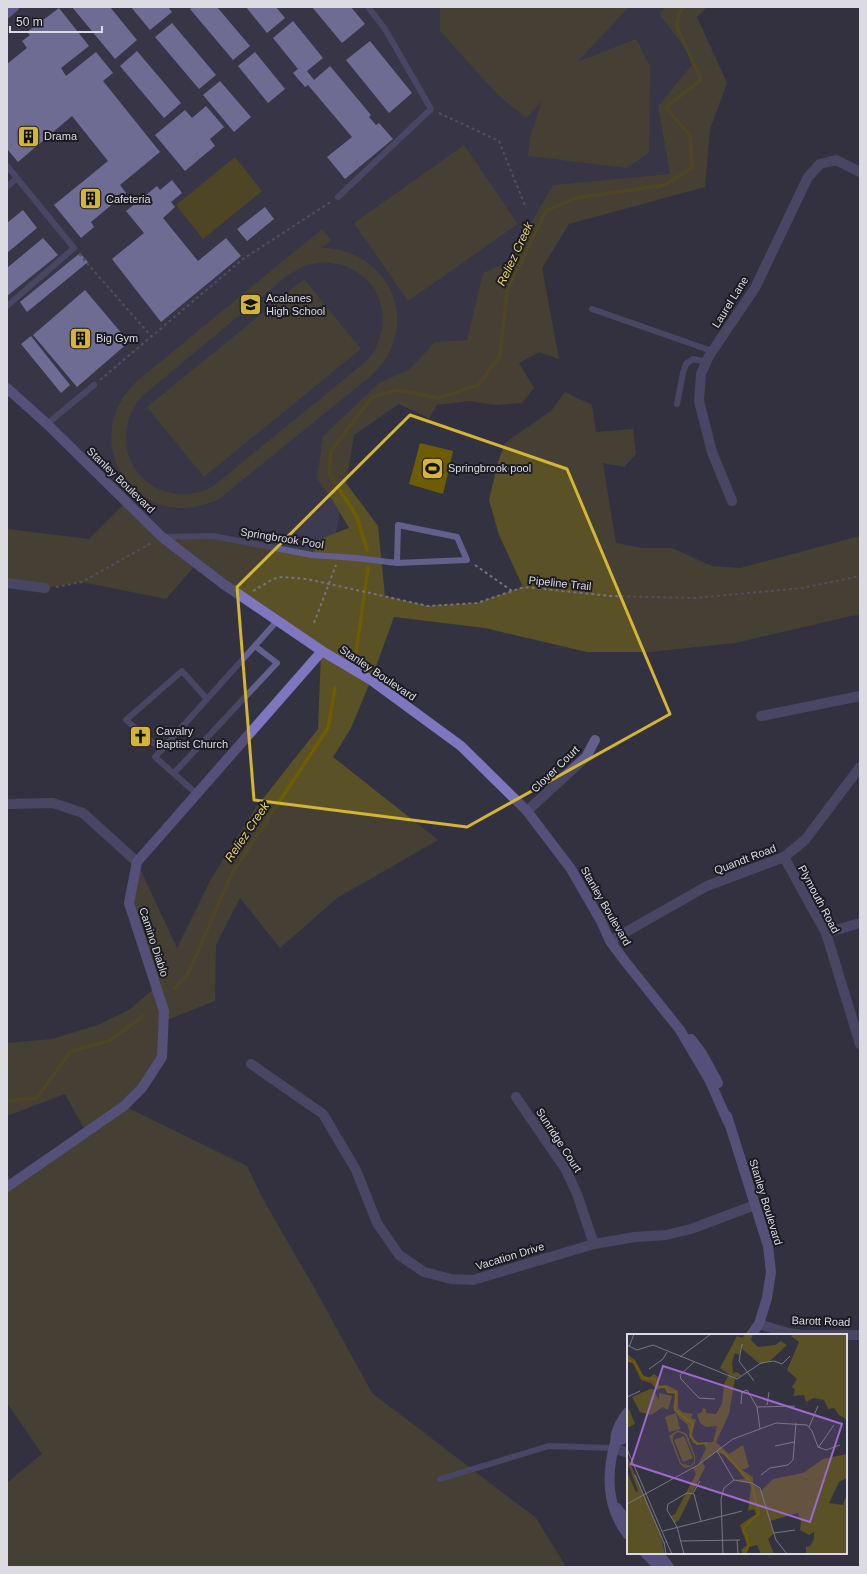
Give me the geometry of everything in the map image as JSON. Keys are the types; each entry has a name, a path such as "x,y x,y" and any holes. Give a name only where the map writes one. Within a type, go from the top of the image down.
{"main road":[{"path":"7,13 14,7"}],"street":[{"name":"Laurel Lane","path":"732,501 712,452 699,401 701,374 712,351 755,288 808,177 820,164 836,160 860,172"},
{"name":"Stanley Boulevard","path":"7,388 47,424 162,537 222,583 244,596 322,651 371,680 461,746 527,811 571,869 601,921 610,941 680,1030 691,1038 715,1077 725,1102 728,1122 768,1246 772,1272 767,1298 759,1324 752,1334"},
{"path":"7,582 45,588"},
{"path":"7,804 53,803 83,813 136,862 322,651"},
{"path":"761,716 860,696"},
{"name":"Clover Court","path":"527,811 586,757 595,740"},
{"name":"Quandt Road","path":"610,941 707,886 784,857 805,840 860,767"},
{"name":"Plymouth Road","path":"784,857 826,933 860,1044"},
{"name":"Camino Diablo","path":"7,1187 124,1106 142,1088 162,1057 164,1011 129,903 136,862"},
{"path":"826,933 860,923"},
{"name":"Vacation Drive","path":"252,1064 323,1114 356,1170 377,1223 399,1255 424,1272 451,1279 473,1280 594,1244 635,1237 666,1235 690,1229 755,1205"},
{"name":"Sunridge Court","path":"516,1097 566,1170 577,1194 594,1244"},
{"name":"Barott Road","path":"759,1324 795,1334"},
{"name":"Barott Road","path":"847,1335 860,1335"},
{"path":"627,1414 616,1433 608,1480 616,1516 627,1533"},
{"path":"614,1445 623,1439 627,1431"},
{"path":"614,1445 627,1452"},
{"path":"612,1502 627,1521"},
{"path":"646,1554 659,1567"},
{"path":"659,1554 669,1567"}],"lane":[{"path":"338,197 431,109 385,29 368,7"},
{"path":"7,166 74,248 7,306"},
{"path":"7,187 17,178"},
{"path":"592,309 712,351"},
{"path":"677,404 686,364 693,359 707,362"},
{"path":"47,424 94,385"},
{"path":"397,563 398,525 457,537 467,560"},
{"name":"Springbrook Pool","path":"162,537 213,536 312,554 397,563 467,560"},
{"path":"196,794 156,757 278,620"},
{"path":"174,773 278,663 255,646"},
{"path":"162,750 126,720 182,671 207,699"},
{"path":"440,1479 549,1446 614,1445"}],"path":[{"path":"431,109 499,141 526,208"},
{"path":"94,385 243,259 338,197"},
{"path":"74,248 152,336"},
{"path":"45,588 82,582 162,537"},
{"path":"314,623 339,556"},
{"path":"467,560 512,591"},
{"name":"Pipeline Trail","path":"244,596 273,579 282,577 307,579 428,606 477,603 524,587 610,596 695,598 802,588 860,576"}],"highlighted area":[{"path":"410,415 567,469 670,714 467,827 254,800 237,587"}],"shaded area":[{"name":"Acalanes High School","path":"14,7 666,7 659,14 695,61 658,106 670,174 553,185 477,347 354,435 332,554 162,537 7,388 7,13"},
{"path":"440,7 629,7 577,62 636,39 650,66 649,153 626,168 528,156 531,134 542,101 526,118 498,95 440,31"},
{"path":"666,7 707,7 697,17 727,83 710,129 705,187 569,224 542,268 559,359 539,352 519,363 534,388 522,403 495,405 469,401 437,405 429,418 399,404 354,435 346,483 378,526 385,596 428,606 477,603 523,587 499,535 489,500 498,462 505,443 552,410 565,392 592,405 596,432 633,429 636,454 624,467 603,463 616,543 642,548 672,548 712,566 740,568 860,536 860,615 735,643 650,652 587,652 485,628 394,617 371,680 351,728 333,757 438,840 337,898 280,948 240,898 216,945 215,1001 164,1021 162,1057 124,1106 247,1166 264,1201 315,1289 372,1393 536,1518 566,1567 7,1567 7,1483 42,1454 7,1403 7,1174 12,1183 86,1132 65,1094 7,1116 7,1043 52,1039 98,1025 129,1010 156,987 129,903 137,862 177,948 211,879 254,810 318,729 321,653 197,563 166,599 82,582 45,588 7,583 7,529 89,539 126,502 162,537 213,536 313,554 318,540 349,528 333,501 317,479 323,436 379,383 410,369 435,342 467,340 483,273 509,261 553,185 670,174 658,106 695,61 659,14"},
{"path":"464,145 518,224 408,301 354,223"},
{"path":"235,157 262,191 203,239 176,205"},
{"path":"322,229 331,240 322,248 340,250 357,256 371,266 383,278 392,293 397,310 397,327 392,346 381,366 371,376 219,499 190,508 163,506 141,495 124,478 114,455 112,431 119,405 137,381","holes":["326,262 344,266 359,273 370,283 378,296 382,310 382,326 378,342 370,358 212,487 190,494 170,493 152,486 138,473 129,457 126,438 129,418 140,398 288,275 306,265"]},
{"path":"304,279 361,349 204,477 147,407"},
{"name":"Springbrook pool","path":"420,443 453,451 443,494 409,484"}],"building":[{"path":"72,7 110,7 137,40 115,59"},
{"path":"131,7 168,7 172,12 150,30"},
{"path":"193,7 217,7 250,46 233,60 190,9"},
{"path":"246,7 276,7 285,18 267,33"},
{"path":"312,7 351,7 365,24 342,43"},
{"path":"59,8 89,46 61,68 66,76 96,52 113,73 103,81 160,152 120,185 126,193 91,222 94,227 81,238 54,205 108,161 72,116 18,162 7,149 7,64 27,48 22,41 30,35 27,32"},
{"path":"293,21 323,58 307,71 314,80 330,66 371,115 369,117 376,125 379,123 393,139 345,179 327,157 352,137 308,85 305,87 293,73 298,69 273,38"},
{"path":"172,23 216,75 199,89 155,37"},
{"path":"370,41 412,93 389,113 346,60"},
{"path":"137,51 181,103 164,118 120,66"},
{"path":"255,52 285,89 268,103 238,66"},
{"path":"220,81 251,117 234,132 203,95"},
{"path":"206,106 224,127 210,139 215,146 185,171 155,135 185,110 192,118"},
{"path":"172,180 182,193 171,202 175,207 163,218 198,261 226,238 241,256 161,322 112,259 144,233 126,211 157,186 160,190"},
{"path":"265,207 274,219 247,241 237,229"},
{"path":"23,210 37,228 7,253 7,223"},
{"path":"43,238 58,255 7,296 7,268"},
{"path":"80,253 88,262 27,312 20,302"},
{"name":"Big Gym","path":"85,290 129,342 77,387 33,335"},
{"path":"31,336 70,385 61,393 21,344"}],"waterway":[{"name":"Reliez Creek","path":"367,550 357,517 329,473 331,451 372,397 398,390 439,398 478,385 500,356 507,291 546,211 576,198 665,185 692,168 690,136 666,107 701,80 677,27 679,13 684,7"},
{"name":"Reliez Creek","path":"356,652 368,568"},
{"name":"Reliez Creek","path":"175,988 188,974 232,873 328,728 335,688"},
{"name":"Reliez Creek","path":"7,1101 37,1098 71,1051 109,1041 143,1016"}],"place":[{"name":"Drama","path":"28,136"},
{"name":"Cafeteria","path":"90,199"},
{"name":"Acalanes High School","path":"250,304"},
{"name":"Big Gym","path":"81,338"},
{"name":"Springbrook pool","path":"432,468"},
{"name":"Cavalry Baptist Church","path":"141,737"}]}
